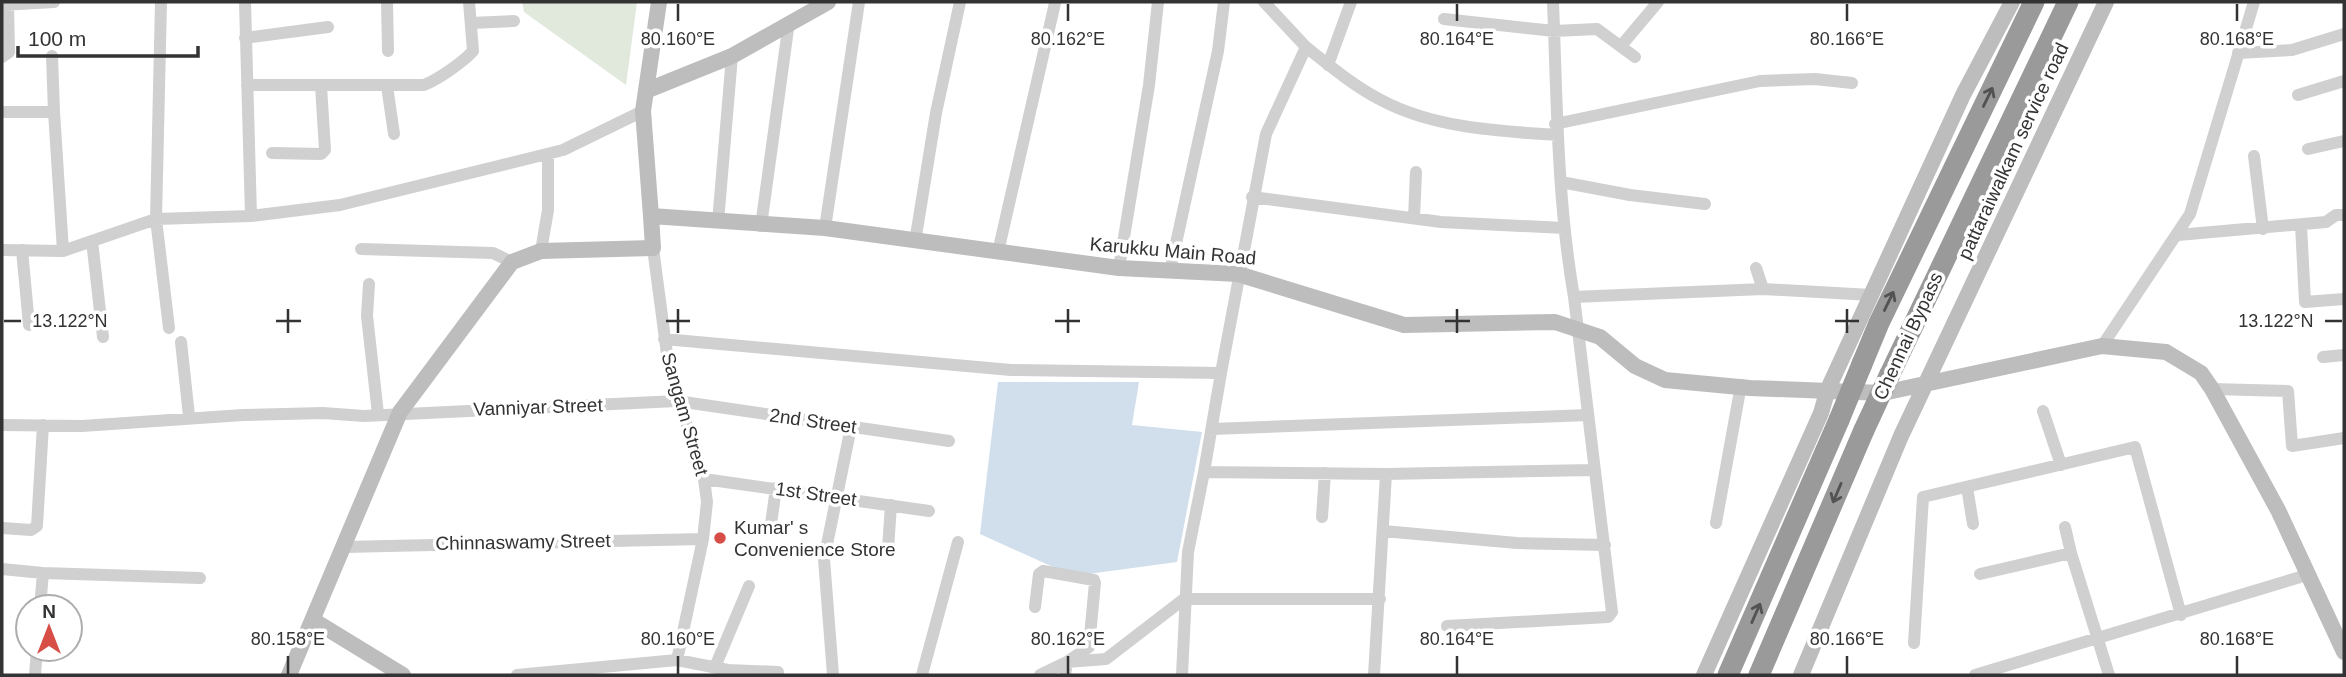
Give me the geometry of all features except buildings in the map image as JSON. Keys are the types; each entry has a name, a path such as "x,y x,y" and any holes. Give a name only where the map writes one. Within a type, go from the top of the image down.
{"highway":[{"name":"Chennai Bypass","path":"1728,675 1879,323 2034,2"},
{"name":"Chennai Bypass","path":"1759,675 1864,430 2068,2"}],"main road":[{"path":"289,675 400,412 512,261 541,251 653,248 643,111 659,2"},
{"path":"648,90 732,56 828,2"},
{"path":"1704,675 1871,295 1963,95 2012,2"},
{"name":"pattaraiwalkam service road","path":"1801,675 1901,436 2106,2"},
{"name":"Karukku Main Road","path":"651,216 825,229 1119,268 1238,274 1405,324 1555,322 1601,337 1635,366 1665,380 1741,385 1750,388 1884,393 2102,346 2166,352 2201,373 2212,389 2278,510 2344,652"},
{"path":"313,620 404,675"}],"street":[{"path":"2,57 9,52 5,5 54,2"},
{"path":"161,2 156,219 169,328"},
{"path":"244,2 251,216"},
{"path":"387,2 388,51"},
{"path":"247,85 424,85 450,71 473,51 469,2"},
{"path":"825,229 859,2"},
{"path":"915,242 936,113 960,2"},
{"path":"1119,268 1149,85 1158,2"},
{"path":"1170,271 1218,51 1224,2"},
{"path":"1328,65 1351,2"},
{"path":"1447,626 1608,617 1612,612 1564,228 1555,129 1553,2"},
{"path":"1620,46 1658,2"},
{"path":"2102,346 2190,214 2254,2"},
{"path":"1267,3 1306,47 1384,102 1416,114 1496,131 1555,129 1760,80 1815,79 1852,83"},
{"path":"998,252 1055,4"},
{"path":"1444,19 1554,31 1597,29 1635,57"},
{"path":"471,23 514,21"},
{"path":"761,226 789,22"},
{"path":"245,38 328,27"},
{"path":"2238,53 2292,50 2344,34"},
{"path":"1182,675 1188,552 1252,197 1266,134 1306,47"},
{"path":"52,55 63,251"},
{"path":"718,222 732,56"},
{"path":"2298,95 2344,80"},
{"path":"272,153 321,153 325,150 321,86"},
{"path":"387,86 394,134"},
{"path":"2,250 63,251 156,219 251,216 340,205 563,150 643,111"},
{"path":"2,113 54,112"},
{"path":"2308,149 2344,141"},
{"path":"541,251 548,210 548,154"},
{"path":"2254,156 2263,229"},
{"path":"1414,218 1416,172"},
{"path":"1560,182 1630,195 1705,204"},
{"path":"1252,197 1414,218 1564,228"},
{"path":"2178,235 2326,222 2336,215 2344,215"},
{"path":"2301,225 2305,302 2344,299"},
{"path":"92,241 103,337"},
{"name":"Sangam Street","path":"653,248 664,339 677,401 704,479 707,502 703,539 677,660"},
{"path":"361,249 493,253 512,261"},
{"path":"22,250 29,325"},
{"path":"1756,268 1763,289"},
{"path":"369,284 367,316 377,414"},
{"path":"1574,297 1763,289 1871,295"},
{"path":"664,339 1011,370 1220,373"},
{"path":"181,342 189,416"},
{"path":"2323,357 2344,355"},
{"path":"1716,523 1741,385"},
{"path":"2212,389 2288,391 2292,446 2344,438"},
{"name":"Vanniyar Street","path":"2,425 82,426 189,416 377,414 677,401"},
{"name":"2nd Street","path":"677,401 949,441"},
{"path":"2043,411 2061,465"},
{"path":"1212,429 1588,415"},
{"path":"2,528 31,530 37,526 43,425"},
{"path":"833,675 824,559 851,427"},
{"path":"1914,643 1923,497 2135,447 2181,615"},
{"path":"1204,472 1386,474 1594,470"},
{"path":"1322,517 1325,473"},
{"path":"1374,675 1386,474"},
{"name":"1st Street","path":"704,479 929,511"},
{"path":"1967,486 1973,524"},
{"path":"770,531 776,488"},
{"path":"888,549 891,505"},
{"path":"2065,527 2109,675"},
{"path":"1383,531 1517,543 1605,545"},
{"name":"Chinnaswamy Street","path":"344,547 703,539"},
{"path":"922,675 958,542"},
{"path":"1980,574 2071,553"},
{"path":"2,569 43,573 200,578"},
{"path":"1035,607 1038,575 1043,571 1094,580 1089,647 1067,662 1040,675"},
{"path":"41,593 43,573"},
{"path":"1975,675 2017,670 2099,639 2307,575"},
{"path":"723,671 749,586"},
{"path":"1067,662 1106,659 1184,599 1380,600"},
{"path":"517,675 677,660 723,671 771,673"},
{"path":"1066,675 1067,662"}],"shaded area":[{"path":"522,2 637,2 626,85 524,12"}],"water":[{"path":"998,382 1139,382 1132,425 1202,432 1177,562 1073,576 980,534"}],"place":[{"name":"Kumar' s Convenience Store","path":"720,538"}]}
